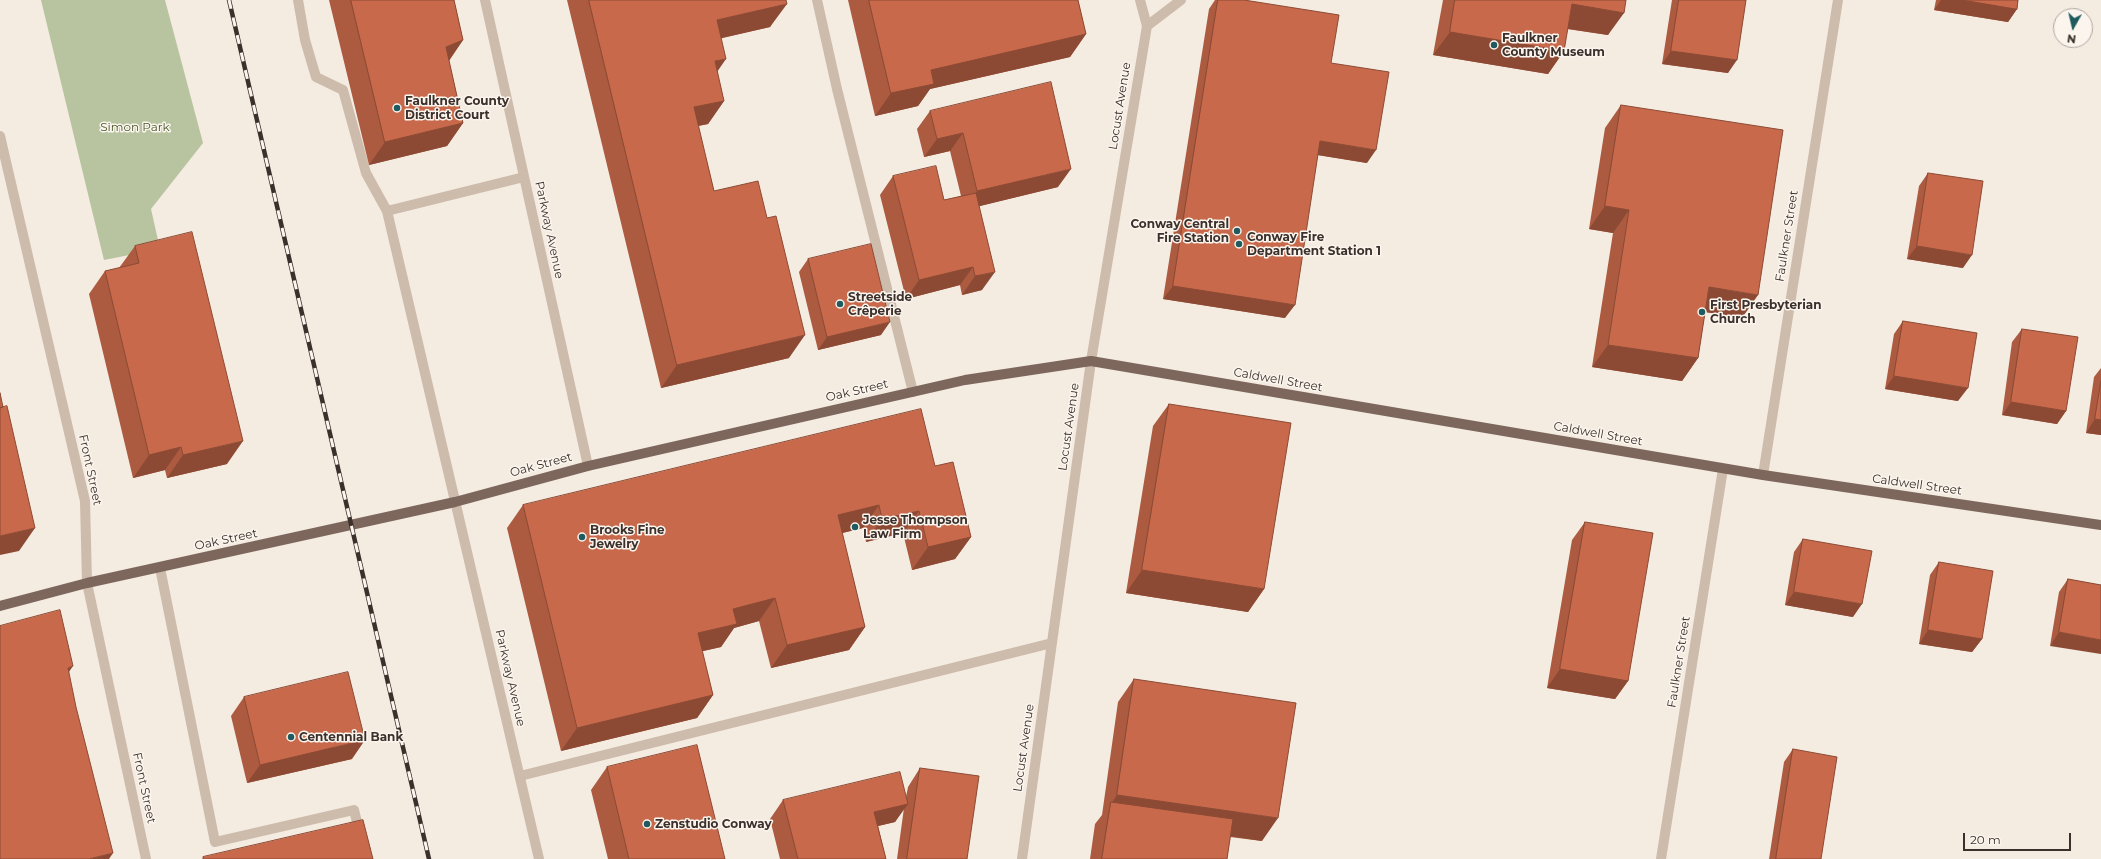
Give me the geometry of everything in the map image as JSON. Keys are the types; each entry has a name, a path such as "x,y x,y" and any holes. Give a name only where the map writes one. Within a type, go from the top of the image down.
{"main road":[{"name":"Oak Street","path":"0,606 87,583 455,502 588,466 965,380 1091,361"},
{"name":"Caldwell Street","path":"1091,361 1723,469 2101,525"}],"street":[{"name":"Parkway Avenue","path":"298,0 305,40 316,77 343,90 366,173 387,211 539,859"},
{"name":"Parkway Avenue","path":"485,0 588,466"},
{"path":"817,0 839,97 913,392"},
{"name":"Locust Avenue","path":"1022,859 1091,361 1147,26 1140,0"},
{"path":"1147,26 1181,0"},
{"name":"Faulkner Street","path":"1763,475 1838,0"},
{"name":"Front Street","path":"0,136 85,501 87,583 146,859"},
{"path":"387,211 524,177"},
{"name":"Faulkner Street","path":"1661,859 1723,469"},
{"path":"160,568 215,842 354,810 366,859"},
{"path":"520,776 1052,643"}],"green space":[{"name":"Simon Park","path":"41,0 165,0 203,143 151,209 160,249 104,260"}],"building":[{"name":"Faulkner County District Court","path":"351,0 454,0 463,40 446,47 463,123 385,142"},
{"path":"589,0 786,0 787,4 717,20 726,59 715,61 724,101 694,107 714,191 758,181 767,218 776,216 805,335 677,365"},
{"path":"869,0 1078,0 1086,34 931,70 934,84 891,93"},
{"name":"Conway Central Fire Station","path":"1218,0 1244,0 1339,15 1331,63 1389,72 1376,150 1320,141 1295,305 1173,286"},
{"path":"1455,0 1626,0 1624,13 1572,4 1564,51 1450,32"},
{"path":"1679,0 1746,0 1737,60 1671,51"},
{"path":"1962,0 2018,0 2017,9"},
{"path":"1051,82 1071,169 977,191 963,133 937,139 930,111"},
{"path":"1621,105 1783,130 1758,295 1709,287 1698,358 1608,345 1629,210 1605,206"},
{"path":"936,166 944,200 976,193 995,272 975,276 973,267 919,280 893,176"},
{"path":"1928,173 1983,181 1972,255 1917,246"},
{"path":"192,232 243,441 183,455 181,447 149,455 105,271 139,263 135,246"},
{"name":"Streetside Crêperie","path":"871,244 890,322 827,337 808,259"},
{"path":"1903,321 1977,333 1968,388 1894,376"},
{"path":"2022,329 2078,337 2066,411 2011,402"},
{"path":"2101,381 2101,420 2095,419"},
{"path":"0,393 3,407 0,408"},
{"path":"1169,404 1291,423 1264,589 1142,570"},
{"path":"7,406 35,528 0,536 0,408"},
{"path":"921,409 935,466 953,462 971,537 928,547 919,511 882,519 879,505 838,515 865,627 787,645 775,598 733,609 737,624 698,633 713,695 577,728 523,505"},
{"path":"1585,522 1653,533 1628,681 1560,669"},
{"path":"1803,539 1872,551 1862,604 1794,592"},
{"path":"1939,562 1993,571 1982,639 1928,630"},
{"path":"2068,579 2101,585 2101,640 2059,632"},
{"path":"60,610 73,666 68,668 76,707 113,853 89,859 0,859 0,626"},
{"name":"Centennial Bank","path":"348,672 365,740 260,765 244,697"},
{"path":"1134,679 1296,703 1278,818 1117,795"},
{"name":"Zenstudio Conway","path":"697,745 725,859 629,859 607,767"},
{"path":"1793,749 1837,757 1821,859 1776,859"},
{"path":"920,768 979,776 967,859 907,859"},
{"path":"900,772 908,804 874,812 886,859 798,859 783,800"},
{"path":"1111,802 1233,819 1227,859 1102,859"},
{"path":"363,820 373,859 203,859 203,857"}],"railway":[{"path":"229,0 429,859"}],"place":[{"name":"Faulkner County Museum","path":"1494,45"},
{"name":"Faulkner County District Court","path":"397,108"},
{"name":"Conway Central Fire Station","path":"1237,231"},
{"name":"Conway Fire Department Station 1","path":"1239,244"},
{"name":"Streetside Crêperie","path":"840,304"},
{"name":"First Presbyterian Church","path":"1702,312"},
{"name":"Jesse Thompson Law Firm","path":"855,527"},
{"name":"Brooks Fine Jewelry","path":"582,537"},
{"name":"Centennial Bank","path":"291,737"},
{"name":"Zenstudio Conway","path":"647,824"}]}
